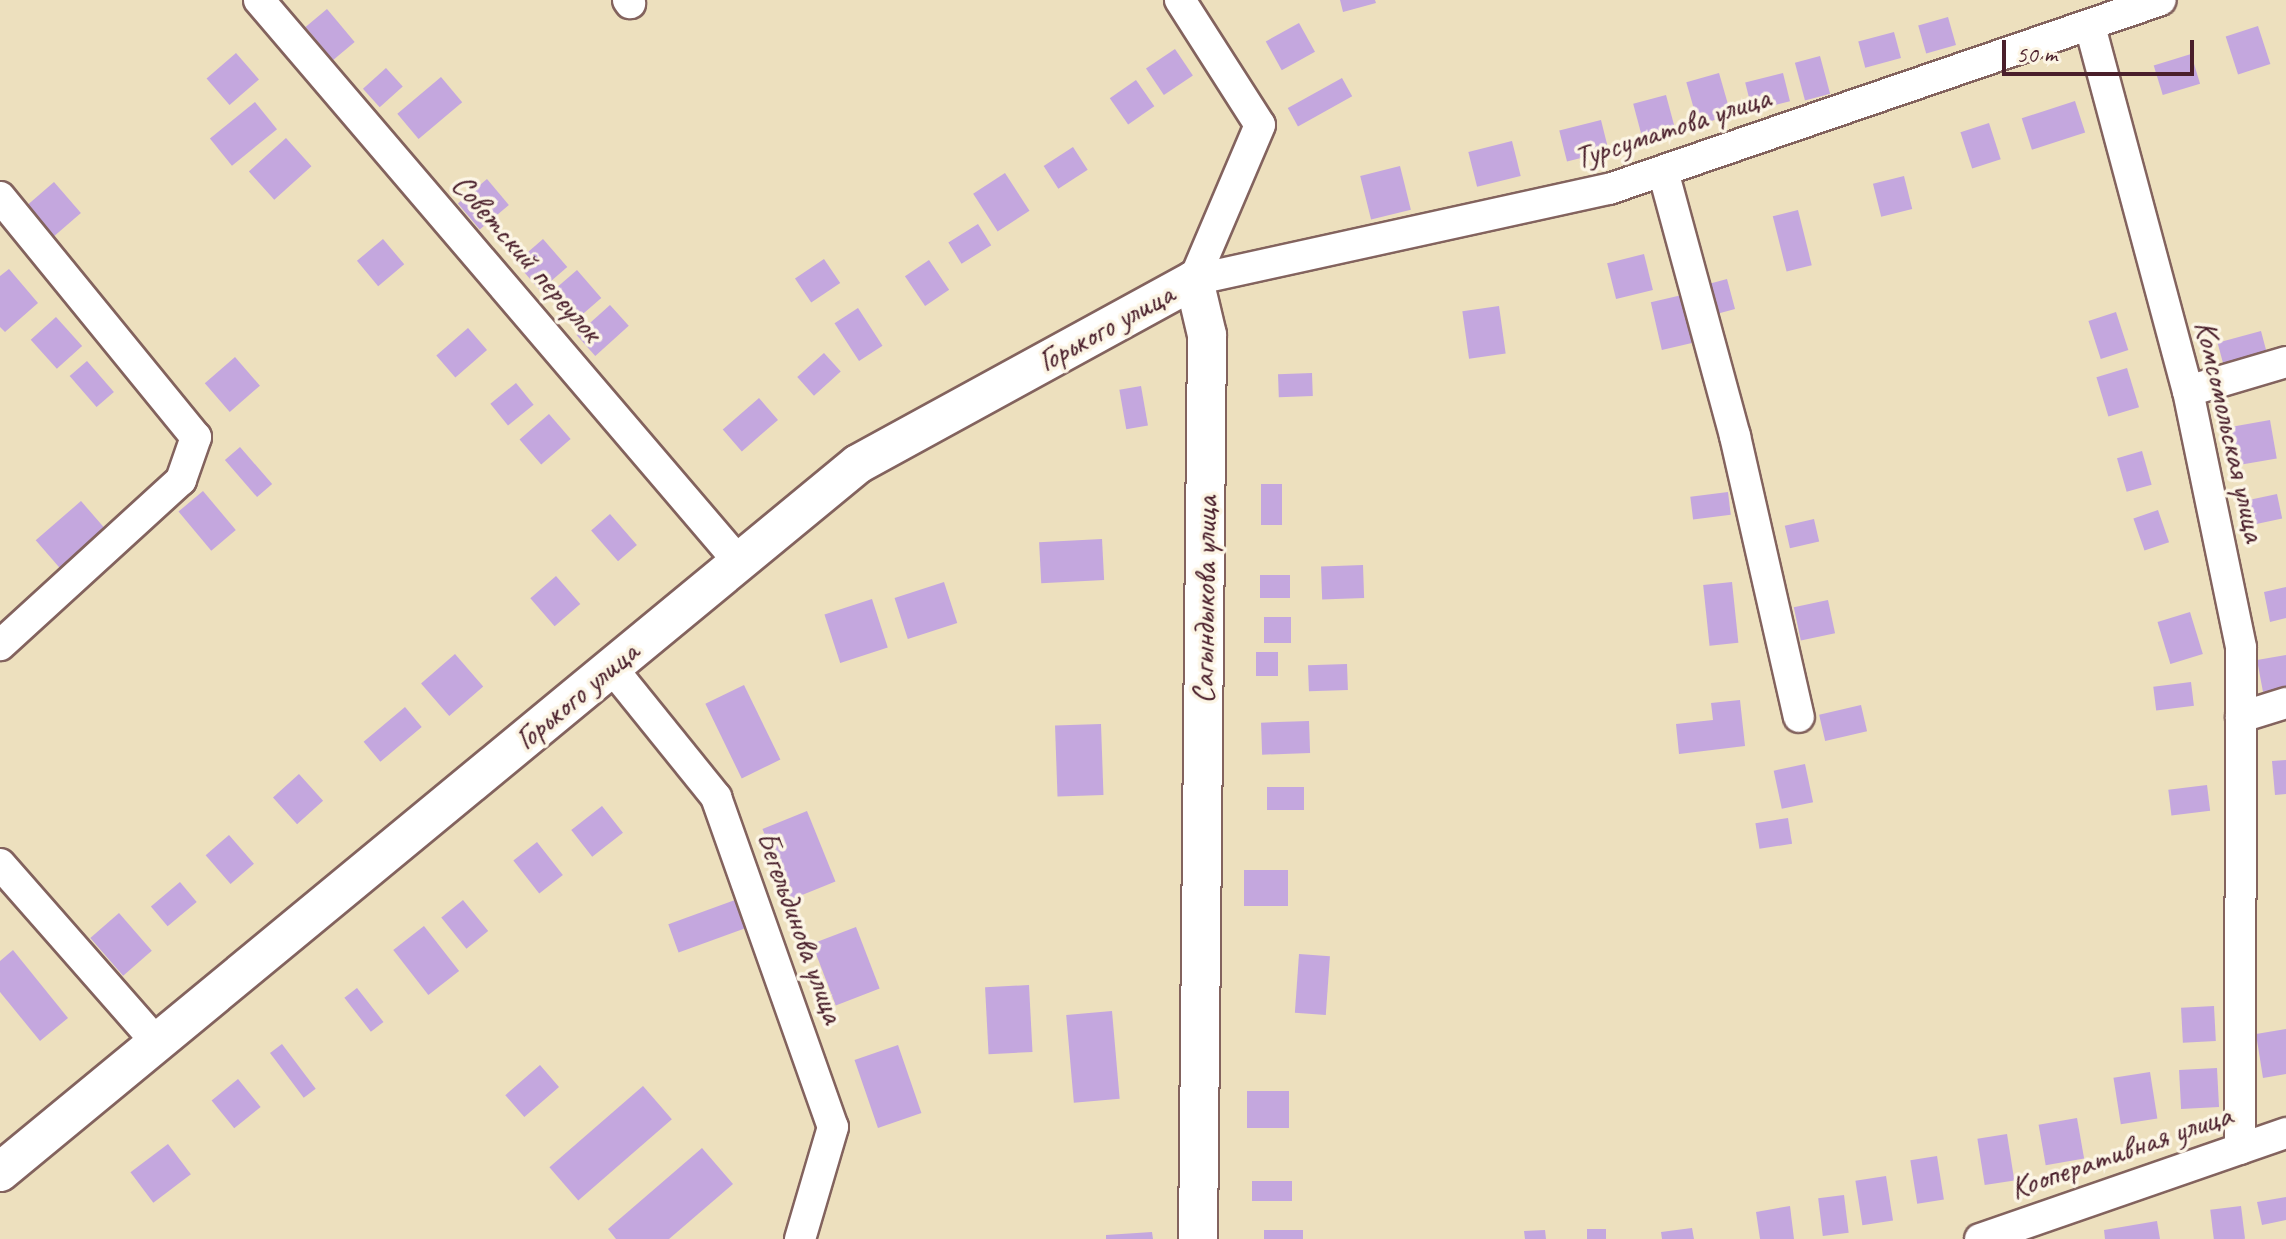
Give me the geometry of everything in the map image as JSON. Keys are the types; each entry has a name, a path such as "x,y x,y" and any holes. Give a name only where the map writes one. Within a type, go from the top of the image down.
{"street":[{"name":"Советский переулок","path":"259,0 739,562"},
{"path":"1180,0 1260,125 1194,280"},
{"name":"Турсуматова улица","path":"1194,280 1609,189 2161,0"},
{"name":"Комсомольская улица","path":"2090,26 2188,391 2241,648 2240,1149"},
{"path":"1663,171 1735,436 1799,717"},
{"path":"0,197 196,437 181,480 0,645"},
{"name":"Горького улица","path":"0,1172 858,464 1194,280"},
{"name":"Сагындыкова улица","path":"1194,280 1207,335 1198,1239"},
{"path":"2188,391 2286,362"},
{"name":"Бегельдинова улица","path":"612,668 716,797 833,1127 800,1239"},
{"path":"2241,717 2286,703"},
{"path":"0,864 157,1043"},
{"name":"Кооперативная улица","path":"1980,1239 2286,1133"}],"building":[{"path":"1340,0 1375,0 1376,3 1343,12"},
{"path":"327,9 355,42 333,60 306,27"},
{"path":"1948,17 1956,45 1926,53 1918,26"},
{"path":"1299,23 1315,52 1282,70 1266,41"},
{"path":"2258,26 2270,64 2238,75 2226,37"},
{"path":"1894,32 1901,58 1865,68 1858,42"},
{"path":"1175,49 1193,76 1164,95 1146,69"},
{"path":"236,53 259,79 230,105 207,79"},
{"path":"2191,54 2200,84 2163,95 2154,65"},
{"path":"1820,56 1830,94 1805,100 1795,63"},
{"path":"386,68 403,87 380,107 363,89"},
{"path":"1719,73 1731,115 1698,125 1686,82"},
{"path":"1783,73 1790,101 1752,111 1745,82"},
{"path":"441,77 462,102 419,139 397,114"},
{"path":"1342,78 1352,96 1298,126 1288,108"},
{"path":"1136,80 1154,106 1128,125 1110,98"},
{"path":"1666,95 1675,128 1642,137 1633,104"},
{"path":"2075,101 2085,132 2032,150 2022,118"},
{"path":"255,102 277,129 232,166 210,139"},
{"path":"1601,120 1609,151 1567,161 1559,130"},
{"path":"1989,123 2001,159 1972,168 1960,132"},
{"path":"286,138 311,166 274,200 249,171"},
{"path":"1512,141 1521,176 1477,187 1468,152"},
{"path":"1073,147 1088,170 1058,189 1044,166"},
{"path":"1400,166 1411,210 1371,220 1360,176"},
{"path":"1005,173 1030,211 998,231 973,194"},
{"path":"1904,176 1912,209 1881,217 1873,184"},
{"path":"487,179 509,205 480,229 458,203"},
{"path":"54,182 81,213 54,237 27,206"},
{"path":"1798,210 1812,265 1787,272 1773,216"},
{"path":"978,224 991,245 962,264 948,243"},
{"path":"383,239 404,264 378,286 357,261"},
{"path":"543,239 567,267 540,291 516,263"},
{"path":"1644,254 1653,290 1616,299 1607,263"},
{"path":"824,259 840,283 811,303 795,279"},
{"path":"929,260 949,290 925,306 905,276"},
{"path":"9,269 38,303 5,332 0,327 0,276"},
{"path":"577,270 601,298 572,324 548,296"},
{"path":"1727,279 1735,309 1714,315 1706,285"},
{"path":"1682,295 1693,343 1662,350 1651,302"},
{"path":"610,305 629,326 595,356 577,335"},
{"path":"1499,306 1506,354 1469,359 1462,311"},
{"path":"858,308 883,346 859,361 835,323"},
{"path":"2116,312 2128,350 2101,359 2088,321"},
{"path":"56,317 82,346 57,369 31,340"},
{"path":"468,328 487,350 455,377 436,356"},
{"path":"2261,331 2267,354 2224,366 2218,343"},
{"path":"824,353 841,372 814,396 797,377"},
{"path":"235,357 260,386 230,412 205,383"},
{"path":"87,361 114,392 97,407 70,376"},
{"path":"2127,368 2139,407 2108,417 2096,377"},
{"path":"1312,373 1313,396 1279,397 1278,374"},
{"path":"516,383 534,405 508,426 490,404"},
{"path":"1141,386 1148,425 1126,429 1119,390"},
{"path":"759,398 778,420 742,451 723,429"},
{"path":"549,414 571,439 541,464 520,440"},
{"path":"2270,420 2277,458 2237,465 2231,427"},
{"path":"240,447 272,484 257,497 225,460"},
{"path":"2142,451 2152,485 2127,492 2117,458"},
{"path":"1261,484 1282,484 1282,525 1261,525"},
{"path":"203,491 236,530 211,551 178,512"},
{"path":"1728,492 1731,515 1693,519 1690,497"},
{"path":"2277,494 2282,518 2253,525 2248,500"},
{"path":"81,501 110,534 65,574 36,540"},
{"path":"2158,510 2169,542 2144,551 2133,518"},
{"path":"610,514 637,545 618,561 591,530"},
{"path":"1814,519 1819,541 1790,548 1785,526"},
{"path":"1102,539 1104,580 1041,583 1039,542"},
{"path":"1363,565 1364,598 1322,599 1321,566"},
{"path":"1260,575 1290,575 1290,598 1260,598"},
{"path":"556,576 580,604 555,626 530,598"},
{"path":"944,582 957,623 908,639 895,598"},
{"path":"1732,582 1738,643 1710,646 1703,585"},
{"path":"2286,587 2286,618 2270,622 2264,592"},
{"path":"872,599 888,648 840,663 824,614"},
{"path":"1828,600 1835,633 1801,641 1794,607"},
{"path":"2190,612 2203,654 2170,664 2157,622"},
{"path":"1264,617 1291,617 1291,643 1264,643"},
{"path":"1256,652 1278,652 1278,676 1256,676"},
{"path":"455,654 483,686 449,716 421,684"},
{"path":"2286,655 2286,688 2263,692 2257,660"},
{"path":"1347,664 1348,690 1309,691 1308,665"},
{"path":"2191,682 2194,706 2156,710 2153,687"},
{"path":"744,685 780,760 742,778 705,704"},
{"path":"1740,700 1745,746 1679,754 1676,724 1713,720 1711,703"},
{"path":"1861,705 1867,731 1825,741 1819,715"},
{"path":"405,707 422,727 380,762 364,742"},
{"path":"1309,721 1310,753 1262,755 1261,723"},
{"path":"1101,724 1103,795 1058,797 1055,726"},
{"path":"2286,760 2286,794 2275,795 2272,761"},
{"path":"1805,764 1813,802 1782,809 1774,771"},
{"path":"299,774 323,801 297,824 273,797"},
{"path":"2207,785 2210,811 2171,816 2168,790"},
{"path":"1267,787 1304,787 1304,810 1267,810"},
{"path":"602,806 623,833 592,857 571,830"},
{"path":"807,811 835,881 791,899 762,829"},
{"path":"1788,818 1792,844 1759,849 1755,823"},
{"path":"229,835 254,864 231,884 206,855"},
{"path":"537,842 563,875 539,894 513,860"},
{"path":"1244,870 1288,870 1288,906 1244,906"},
{"path":"180,882 197,902 168,926 151,906"},
{"path":"463,900 488,931 466,949 441,918"},
{"path":"735,900 745,928 679,952 668,924"},
{"path":"119,913 152,951 123,976 90,938"},
{"path":"424,926 459,971 428,995 393,950"},
{"path":"856,927 880,989 836,1005 812,944"},
{"path":"13,950 68,1018 40,1041 0,992 0,961"},
{"path":"1299,954 1330,956 1326,1015 1295,1013"},
{"path":"1029,985 1033,1052 989,1054 985,987"},
{"path":"357,988 383,1022 371,1032 344,998"},
{"path":"2214,1006 2216,1041 2183,1043 2181,1008"},
{"path":"1112,1011 1120,1099 1074,1103 1066,1015"},
{"path":"2286,1029 2286,1074 2263,1078 2256,1034"},
{"path":"282,1044 316,1089 304,1098 270,1053"},
{"path":"898,1045 921,1113 878,1128 855,1060"},
{"path":"540,1065 559,1087 524,1117 505,1095"},
{"path":"2217,1068 2219,1107 2181,1109 2179,1070"},
{"path":"2150,1072 2157,1118 2121,1124 2113,1078"},
{"path":"238,1079 261,1107 234,1128 212,1100"},
{"path":"643,1086 672,1119 578,1201 549,1167"},
{"path":"1247,1091 1289,1091 1289,1128 1247,1128"},
{"path":"2077,1118 2084,1158 2046,1165 2039,1125"},
{"path":"2007,1134 2014,1180 1985,1185 1977,1139"},
{"path":"168,1144 191,1174 153,1203 130,1172"},
{"path":"702,1148 733,1184 669,1239 616,1239 608,1229"},
{"path":"1937,1156 1944,1199 1917,1204 1910,1160"},
{"path":"1886,1176 1893,1220 1862,1225 1855,1181"},
{"path":"1252,1181 1292,1181 1292,1201 1252,1201"},
{"path":"1844,1195 1849,1233 1823,1236 1818,1198"},
{"path":"2286,1197 2286,1220 2262,1225 2257,1202"},
{"path":"1790,1206 1794,1239 1760,1239 1756,1212"},
{"path":"2241,1206 2245,1239 2214,1239 2210,1210"},
{"path":"2157,1221 2160,1239 2105,1239 2104,1230"},
{"path":"1692,1228 1694,1239 1662,1239 1661,1232"},
{"path":"1587,1229 1606,1229 1606,1239 1587,1239"},
{"path":"1264,1230 1303,1230 1303,1239 1264,1239"},
{"path":"1545,1230 1546,1239 1525,1239 1524,1231"},
{"path":"1152,1232 1153,1239 1106,1239 1106,1235"}]}
